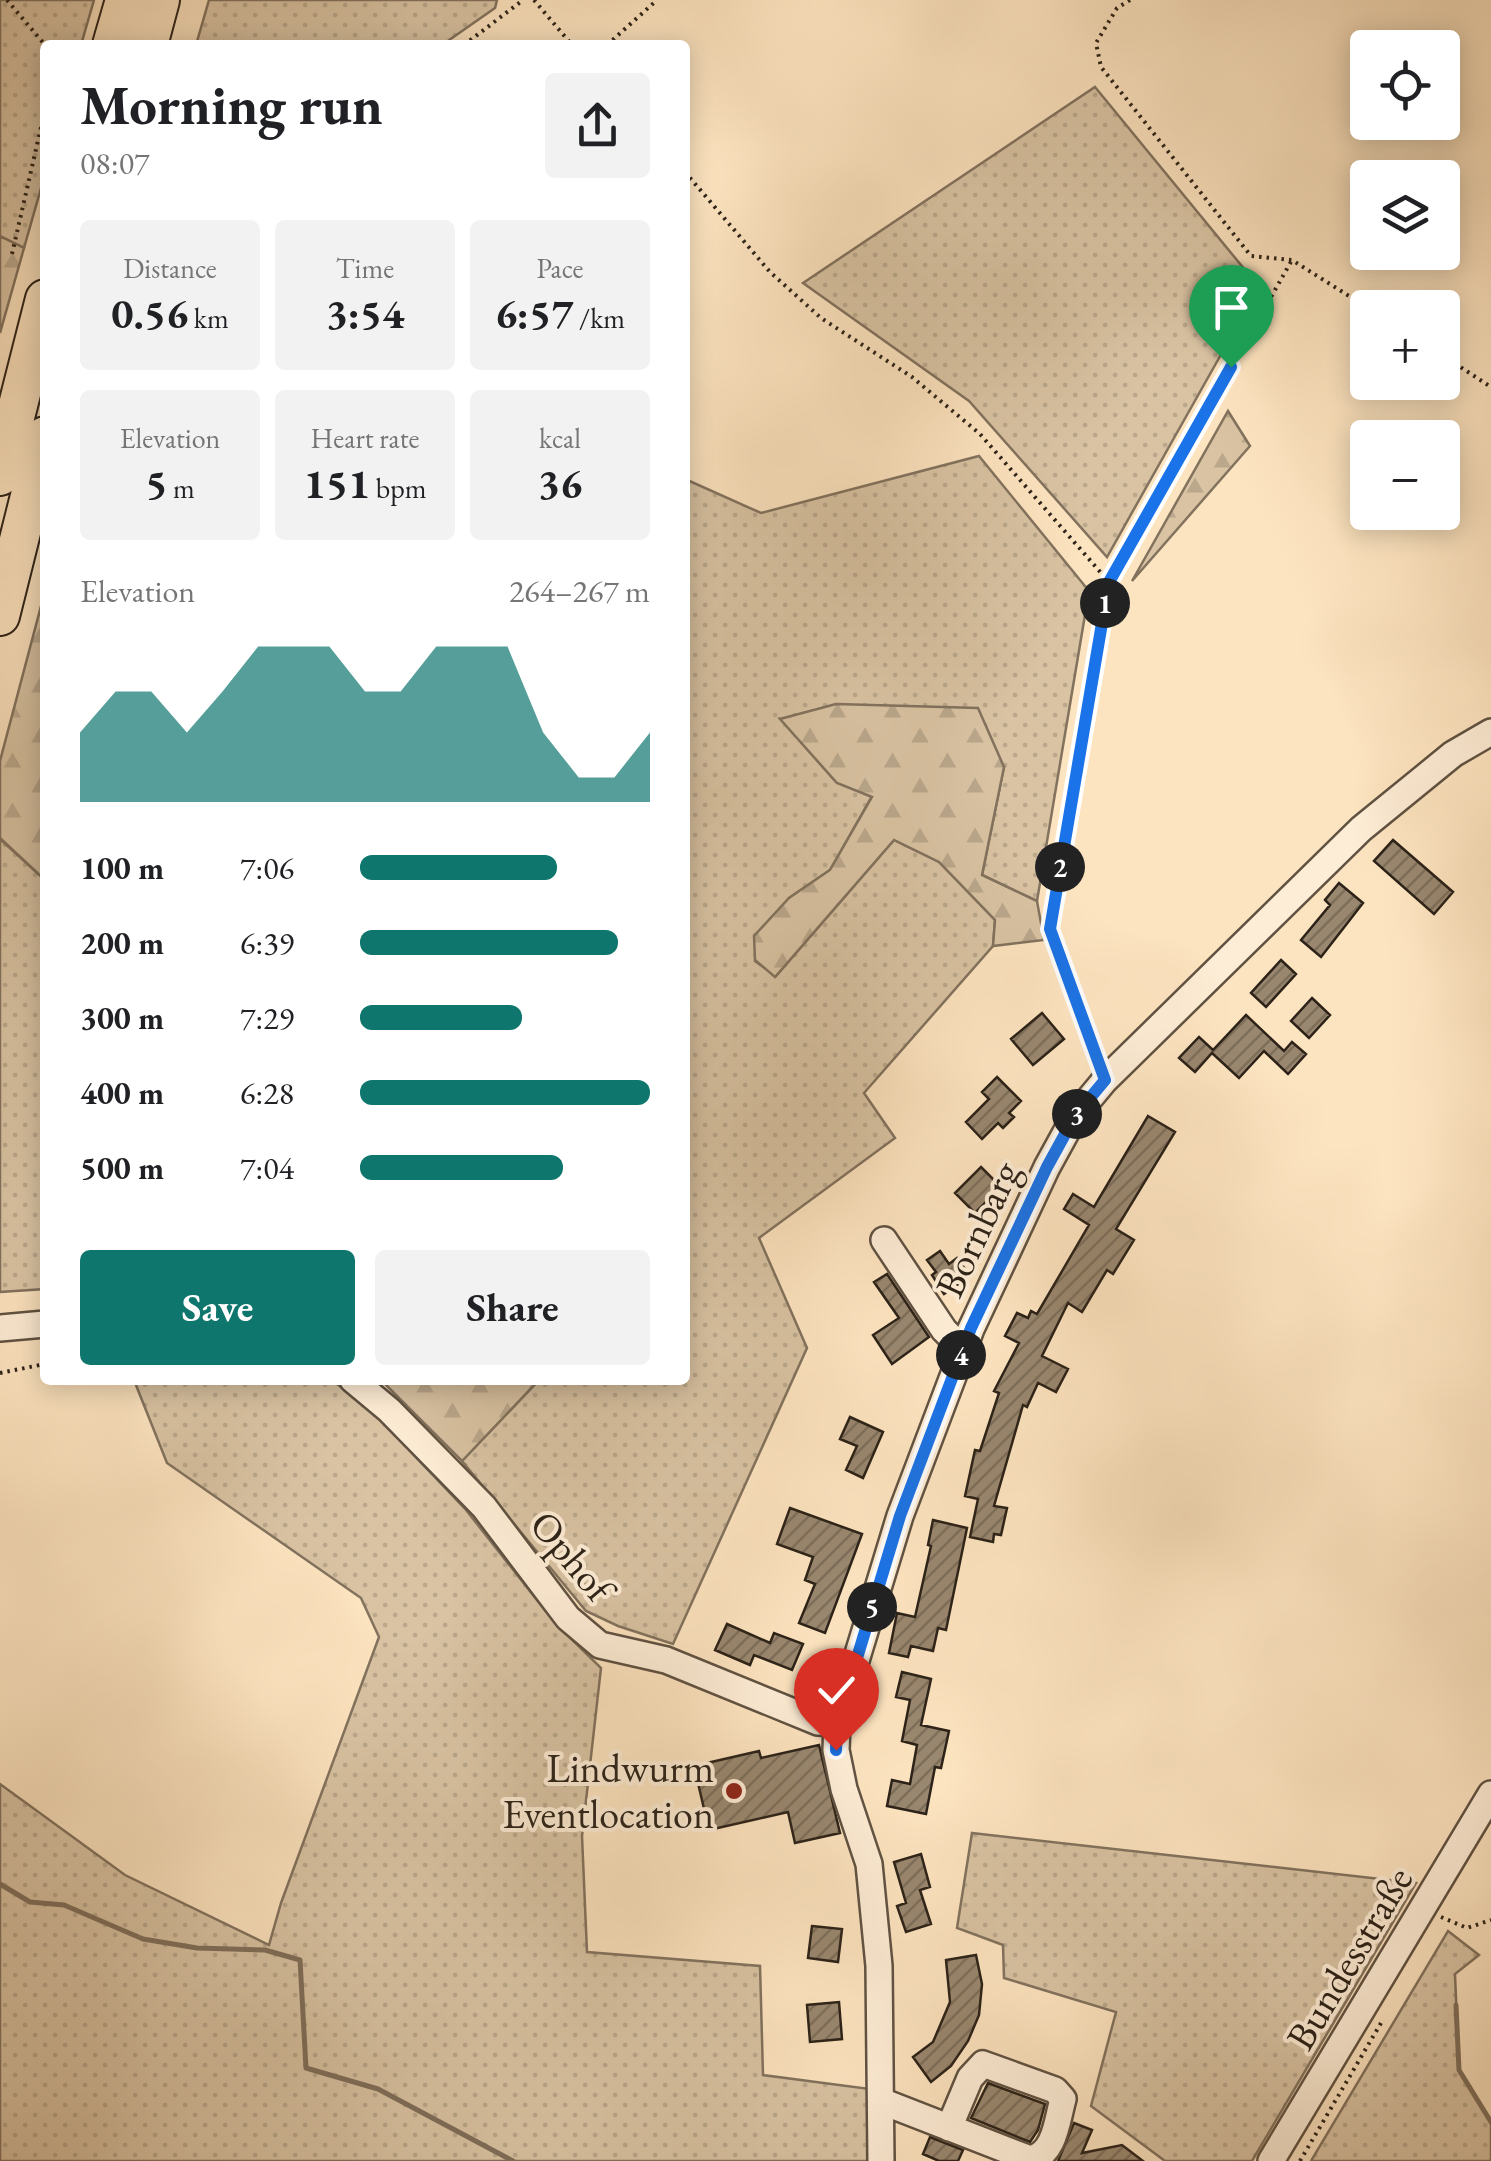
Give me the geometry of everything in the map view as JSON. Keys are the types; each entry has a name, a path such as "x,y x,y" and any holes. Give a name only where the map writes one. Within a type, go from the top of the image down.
{"highway":[{"path":"113,40 125,0"},
{"path":"149,40 160,0"},
{"path":"0,476 40,319"},
{"path":"0,616 40,456"}],"street":[{"name":"Bornbarg","path":"881,2161 879,1966 869,1864 844,1789 836,1750 837,1724 900,1516 963,1349 1047,1167 1075,1116 1105,1080 1361,828 1453,754 1491,732"},
{"path":"884,1240 949,1337 963,1349"},
{"path":"0,1328 40,1324"},
{"name":"Ophof","path":"359,1385 484,1506 568,1618 600,1645 666,1660 818,1722 837,1724"},
{"name":"Bundesstraße","path":"1271,2161 1491,1794"},
{"path":"881,2101 949,2128 1030,2159 1038,2159 1050,2144 1062,2099 1054,2090 984,2064 970,2078 949,2128"}],"path":[{"path":"7,0 41,40"},
{"path":"471,40 523,0"},
{"path":"534,0 568,40"},
{"path":"612,40 656,0"},
{"path":"1130,0 1117,8 1096,42 1101,67 1251,256 1292,260 1350,297"},
{"path":"12,254 40,132"},
{"path":"690,178 770,272 808,306 912,377 980,434 1109,582"},
{"path":"1105,1080 1050,929 1109,582 1292,260"},
{"path":"1460,367 1491,387"},
{"path":"0,1373 40,1365"},
{"path":"1424,1907 1468,1928 1491,1920"}],"green space":[{"path":"0,0 94,0 82,40 40,40 40,192 24,248 0,236"},
{"path":"209,0 497,0 495,8 449,40 197,40"},
{"path":"1095,87 1259,287 1107,557 969,401 803,283"},
{"path":"0,236 24,248 0,333"},
{"path":"1228,411 1250,446 1132,581"},
{"path":"979,456 1089,591 1037,901 982,875 1004,767 781,719 836,782 872,796 830,870 789,898 755,961 776,976 894,840 939,862 995,920 993,946 864,1093 895,1138 759,1238 807,1348 673,1644 586,1611 462,1461 534,1385 690,1385 690,481 761,513"},
{"path":"40,610 40,875 0,838 0,761"},
{"path":"836,704 978,708 1004,767 982,875 1037,901 1044,940 993,946 995,920 939,862 894,840 775,977 755,960 754,936 789,898 830,870 872,797 837,783 780,719"},
{"path":"0,839 40,875 40,1289 0,1292"},
{"path":"136,1385 338,1385 375,1414 466,1510 555,1623 601,1668 582,1836 587,1952 760,1966 763,2075 870,2089 871,2161 0,2161 0,1784 125,1875 269,1945 379,1637 361,1598 167,1463"},
{"path":"386,1385 534,1385 462,1461"},
{"path":"972,1833 1416,1883 1252,2161 1165,2161 1091,2106 1116,2012 1004,1978 1003,1945 957,1928"},
{"path":"1448,1931 1479,1955 1455,1974 1459,2070 1491,2122 1491,2161 1311,2161"}],"building":[{"path":"1393,840 1453,892 1434,914 1374,861"},
{"path":"1339,883 1363,903 1321,957 1301,940 1330,905 1325,900"},
{"path":"1281,960 1296,974 1266,1007 1251,993"},
{"path":"1312,998 1330,1015 1309,1038 1291,1021"},
{"path":"1042,1013 1064,1039 1033,1065 1011,1039"},
{"path":"1246,1015 1284,1051 1292,1042 1306,1054 1288,1074 1264,1051 1239,1078 1212,1053 1195,1072 1179,1058 1199,1037 1213,1050"},
{"path":"997,1077 1021,1101 1009,1113 1014,1117 1003,1128 998,1123 982,1139 966,1122 989,1099 982,1092"},
{"path":"1148,1116 1175,1132 1116,1229 1134,1240 1113,1274 1107,1270 1082,1312 1068,1303 1042,1356 1068,1369 1056,1392 1038,1383 1027,1407 1023,1405 994,1506 1007,1508 1001,1535 994,1534 993,1542 970,1537 978,1499 965,1496 975,1450 980,1451 999,1393 994,1391 1019,1343 1005,1336 1017,1313 1028,1318 1031,1311 1037,1314 1089,1225 1064,1209 1073,1194 1094,1207"},
{"path":"981,1167 1001,1187 975,1213 955,1193"},
{"path":"940,1251 949,1264 957,1258 970,1276 944,1294 927,1260"},
{"path":"887,1274 929,1337 892,1364 873,1335 899,1318 874,1282"},
{"path":"850,1417 883,1432 863,1478 846,1470 857,1446 840,1439"},
{"path":"790,1508 862,1534 825,1633 799,1623 815,1584 805,1580 813,1557 777,1544"},
{"path":"933,1520 967,1528 946,1630 938,1628 933,1651 911,1646 908,1657 889,1653 897,1613 915,1617"},
{"path":"727,1624 770,1643 774,1633 803,1644 792,1670 754,1655 750,1665 715,1650"},
{"path":"902,1672 931,1679 921,1725 949,1731 941,1768 935,1767 926,1814 887,1806 892,1780 910,1784 917,1745 902,1741 910,1700 896,1697"},
{"path":"819,1745 840,1833 795,1843 788,1812 709,1830 694,1766 759,1751 761,1758"},
{"path":"921,1854 930,1887 920,1890 931,1924 906,1932 897,1906 906,1903 894,1862"},
{"path":"812,1926 842,1929 838,1962 808,1958"},
{"path":"976,1955 982,1984 979,2015 951,2066 931,2082 913,2057 933,2042 950,2002 946,1960"},
{"path":"839,2002 842,2039 810,2042 807,2005"},
{"path":"988,2083 1045,2104 1038,2130 1030,2142 971,2118"},
{"path":"1074,2123 1092,2130 1082,2153 1122,2145 1143,2161 1058,2161"},
{"path":"930,2137 963,2150 958,2161 939,2161 923,2154"}],"waterway":[{"path":"0,1884 30,1902 64,1905 143,1939 197,1948 265,1950 300,1960 306,2068 378,2089 513,2161"},
{"path":"1456,2005 1459,2070 1491,2122"}],"place":[{"name":"Lindwurm Eventlocation","path":"734,1791"}],"route":[{"path":"836,1750 837,1724 900,1516 971,1328 1047,1167 1075,1116 1105,1080 1050,929 1109,582 1231,367"}]}
